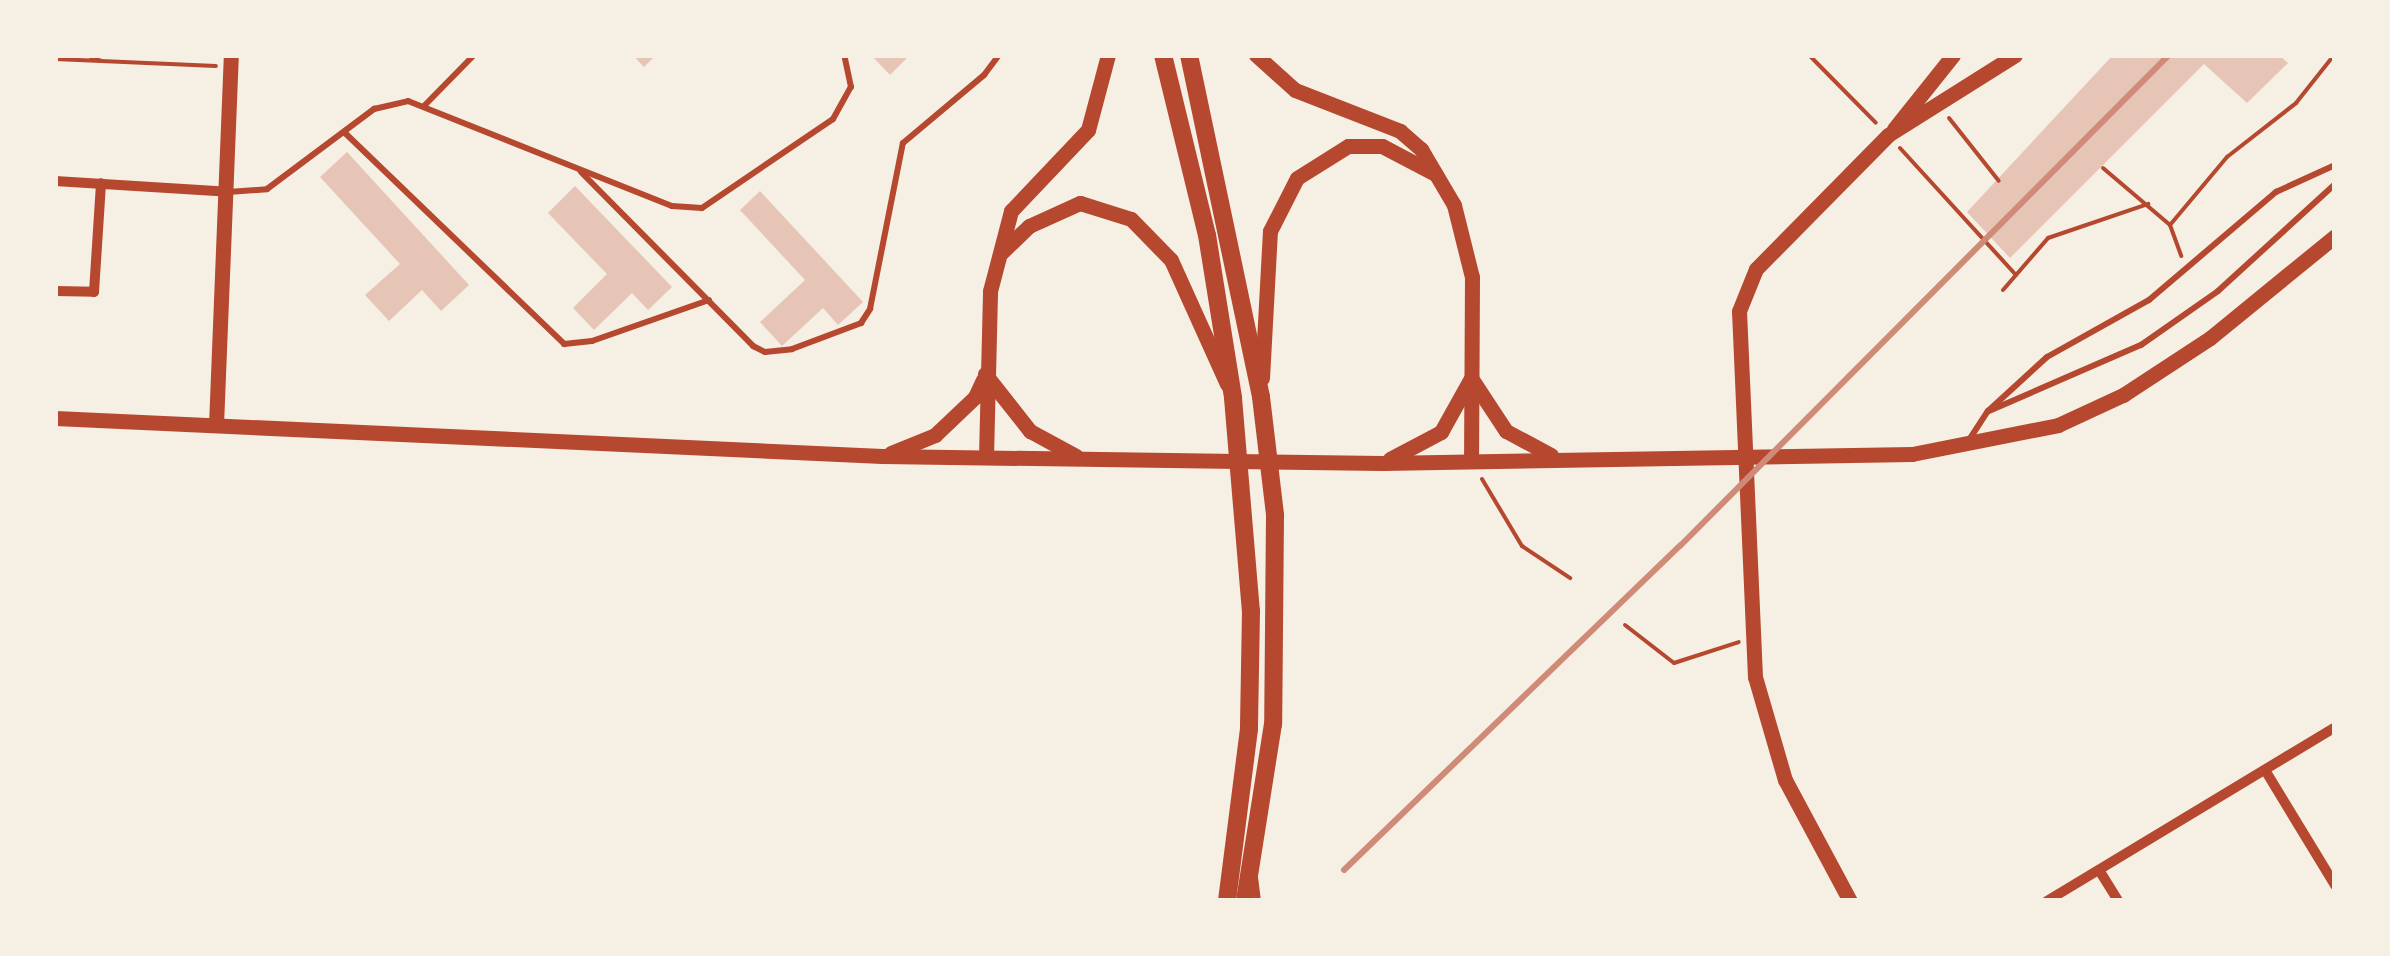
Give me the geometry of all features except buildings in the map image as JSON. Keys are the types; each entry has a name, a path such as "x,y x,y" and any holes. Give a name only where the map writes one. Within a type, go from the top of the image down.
{"main road":[{"path":"1164,55 1207,235 1234,398 1251,611 1249,729 1226,901"},
{"path":"1189,55 1262,397 1275,515 1273,724 1245,901"}],"street":[{"path":"986,458 985,374 999,255 1011,211 1088,130 1108,55"},
{"path":"1256,55 1295,90 1400,132 1421,149 1454,205 1472,277 1471,461"},
{"path":"1850,901 1806,828 1774,751 1750,638 1736,351 1748,283 1888,135 1952,55"},
{"path":"1888,135 1941,107 2015,55"},
{"path":"216,425 231,60"},
{"path":"1262,397 1270,231 1297,178 1348,146 1382,146 1435,174"},
{"path":"55,181 228,192"},
{"path":"55,291 94,292 101,183"},
{"path":"999,255 1028,226 1080,202 1131,219 1171,260 1234,398"},
{"path":"55,418 882,456 1084,460 1382,463 1743,458 1965,448 2058,425 2124,395 2210,338 2335,236"},
{"path":"882,456 935,435 975,397 985,374"},
{"path":"985,374 1030,431 1084,460"},
{"path":"1472,378 1506,430 1560,458"},
{"path":"1382,463 1440,432 1472,378"},
{"path":"2047,901 2335,727"},
{"path":"2265,770 2335,886"},
{"path":"2099,870 2118,901"}],"lane":[{"path":"425,105 474,55"},
{"path":"228,192 267,189 392,102 425,105 672,206 718,202 833,119 851,87 844,55"},
{"path":"576,168 765,352 861,324 870,309 902,142 984,75 998,55"},
{"path":"344,132 564,344 592,341 709,300"},
{"path":"1965,448 1988,411 2047,357 2183,275 2276,192 2335,165"},
{"path":"1988,411 2140,345 2218,291 2335,184"},
{"path":"1253,859 1258,901"}],"path":[{"path":"86,60 106,55"},
{"path":"1810,55 2016,275"},
{"path":"2170,225 2227,157 2296,103 2334,55"},
{"path":"55,59 231,60"},
{"path":"1941,107 1999,180"},
{"path":"2103,168 2170,225 2183,260"},
{"path":"2003,290 2048,238 2148,204"},
{"path":"1471,461 1522,546 1570,578"},
{"path":"1624,625 1674,662 1750,638"}],"railway":[{"path":"1344,870 1680,546 2169,55"}]}
